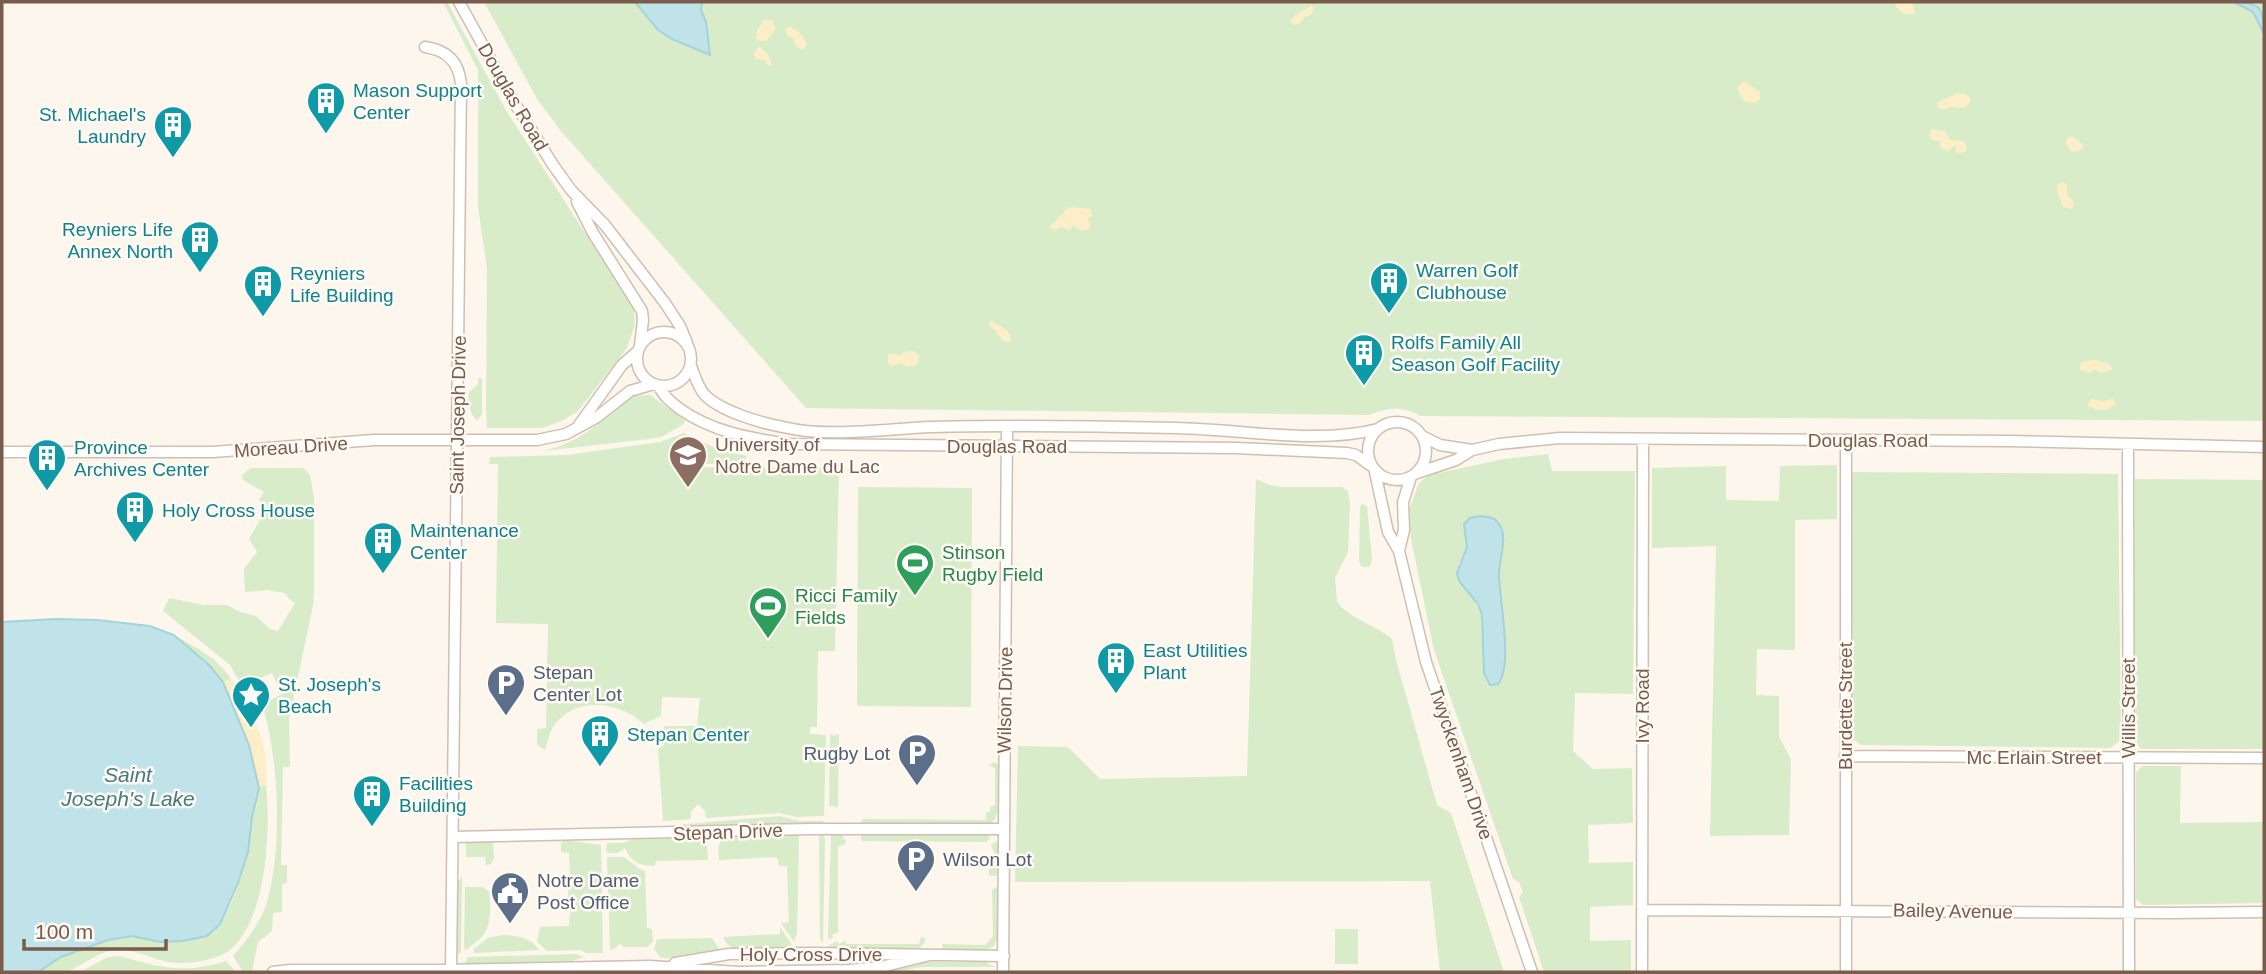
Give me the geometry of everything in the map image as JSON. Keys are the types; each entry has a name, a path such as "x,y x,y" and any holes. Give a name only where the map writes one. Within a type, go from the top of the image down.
{"street":[{"name":"Douglas Road","path":"459,2 517,107 553,165 571,190 605,225 665,303 687,343"},
{"name":"Saint Joseph Drive","path":"425,47 435,48 448,55 460,76 451,971"},
{"name":"Douglas Road","path":"571,190 593,233 642,311 639,349"},
{"path":"578,427 622,365 639,349 645,339 662,331 680,336 687,343 692,358 691,366 687,374 675,384 656,385 642,374 638,367 639,349"},
{"name":"Douglas Road","path":"691,366 702,391 714,402 756,420 786,428 839,431 935,427 1178,428 1327,436 1378,429"},
{"name":"Douglas Road","path":"656,385 662,394 710,427 757,440 823,446 1236,448 1327,452 1356,455 1373,468"},
{"name":"Moreau Drive","path":"2,452 213,452 374,440 537,440 566,433 597,417 631,391 656,385"},
{"path":"1406,423 1421,435 1426,450 1423,466 1414,475 1402,481 1392,481 1383,478 1373,468 1367,455 1368,445 1371,436 1378,429 1386,424 1406,423"},
{"name":"Wilson Drive","path":"1003,972 1007,427"},
{"name":"Douglas Road","path":"1421,435 1440,445 1472,450 1528,440 1643,439 2264,447"},
{"name":"Ivy Road","path":"1642,972 1643,439"},
{"name":"Burdette Street","path":"1846,440 1846,972"},
{"name":"Willis Street","path":"2129,444 2129,972"},
{"name":"Douglas Road","path":"1414,475 1456,460 1472,450"},
{"name":"Twyckenham Drive","path":"1373,468 1388,532 1399,551 1426,662 1532,972"},
{"name":"Twyckenham Drive","path":"1399,551 1404,530 1403,502 1414,475"},
{"name":"Mc Erlain Street","path":"1846,756 2264,758"},
{"name":"Stepan Drive","path":"453,837 810,829 1004,829"},
{"name":"Bailey Avenue","path":"1642,910 2264,912"},
{"name":"Holy Cross Drive","path":"650,966 729,954 1004,956"},
{"name":"Holy Cross Drive","path":"273,972 650,966 738,972 849,970 881,967 930,955"}],"green space":[{"path":"443,2 447,2 507,112 634,309 635,325 627,348 578,411 562,421 542,428 487,428 487,269 478,207 478,70"},
{"path":"484,2 2264,2 2264,421 1421,416 1408,410 1395,409 1369,415 806,408 561,131 537,99"},
{"path":"478,378 482,379 482,414 477,421 469,404 469,392 478,384"},
{"path":"650,395 685,420 684,424 661,437 543,451 578,437 627,400 635,396"},
{"name":"Ricci Family Fields","path":"684,433 715,448 747,456 743,464 701,464 696,467 839,468 835,651 818,651 817,727 810,727 810,734 826,735 824,816 797,817 779,813 706,818 705,811 698,804 691,812 691,819 663,821 658,749 664,745 664,726 697,726 700,698 662,697 661,716 644,724 622,710 596,705 583,706 561,718 552,729 545,750 537,745 537,729 546,728 548,624 496,623 498,464 489,464 490,457 567,455 660,442"},
{"path":"1548,454 1552,471 1635,471 1633,694 1575,693 1573,751 1593,769 1632,768 1633,823 1588,825 1589,863 1633,862 1633,905 1590,907 1590,941 1631,940 1631,972 1544,972 1519,897 1523,892 1519,882 1513,879 1434,650 1408,512 1419,483 1429,475 1504,459","holes":["1466,538 1503,542 1499,577 1505,637 1484,673 1482,616 1458,566 1467,547"]},
{"path":"1837,465 1837,519 1795,520 1795,650 1757,649 1756,695 1779,696 1779,737 1791,759 1789,835 1710,836 1716,546 1652,548 1652,468 1726,466 1726,500 1779,501 1780,466"},
{"path":"251,468 303,468 310,475 314,498 314,593 289,719 290,767 283,767 281,865 287,865 287,883 282,884 282,912 273,913 272,931 258,942 252,972 243,972 233,956 253,931 267,902 277,829 272,750 262,704 282,694 272,673 242,686 230,665 163,611 169,598 204,605 227,605 256,616 270,629 278,631 295,603 285,593 267,590 245,592 244,569 257,552 249,539 268,506 259,500 264,492 243,480 242,475"},
{"path":"1852,472 2118,474 2121,740 2110,748 1861,745 1853,739"},
{"path":"1256,479 1280,487 1342,487 1348,491 1348,552 1335,578 1337,602 1349,613 1392,639 1437,805 1451,813 1504,972 1440,972 1430,881 1015,882 1018,746 1068,747 1100,779 1247,776"},
{"path":"2135,479 2264,480 2264,749 2141,749 2134,742"},
{"name":"Stinson Rugby Field","path":"858,487 972,488 971,707 857,706"},
{"path":"1362,504 1367,506 1372,558 1370,567 1362,567 1359,562"},
{"path":"174,635 213,659 231,679 223,682 209,665"},
{"path":"832,734 839,734 838,807 829,806"},
{"path":"995,762 999,765 1000,796 998,812 991,823 861,823 863,819 986,820 986,812 990,812 990,807 995,805 995,768 988,765"},
{"path":"2142,766 2181,766 2180,823 2264,822 2264,903 2143,905 2136,899 2136,773"},
{"path":"266,785 268,825 264,872 252,917 243,935 231,949 208,960 181,963 126,950 111,951 69,971 38,972 70,953 107,939 132,936 171,941 207,936 228,909 236,891 259,788"},
{"path":"779,816 799,821 824,821 666,826"},
{"path":"819,834 823,834 825,840 823,944 820,939"},
{"path":"863,834 990,837 987,842 862,841 860,838"},
{"path":"799,835 797,934 794,942 781,923 789,922 787,866 779,866 777,857 719,860 718,849 721,841 727,837"},
{"path":"831,835 842,835 846,841 838,847 838,932 830,939 828,938"},
{"path":"704,837 707,840 708,860 656,861 655,866 650,866 634,860 625,848 618,853 608,853 606,850 607,843 623,843 634,839"},
{"path":"564,840 601,845 603,953 586,953 580,950 547,951 537,942 540,927 569,926 569,853 561,852 561,843"},
{"path":"466,841 493,841 494,858 491,864 486,865 485,857 466,857"},
{"path":"996,841 1000,864 996,876 992,876 989,875 989,869 994,868 991,845"},
{"path":"624,857 645,871 647,928 652,929 653,942 647,947 624,947 619,944 610,950 607,859"},
{"path":"462,876 461,953 457,954 458,882"},
{"path":"465,887 482,887 489,891 490,903 489,922 485,933 467,950 464,948"},
{"path":"995,887 999,890 998,938 993,947 982,951 943,950 942,944 985,945 993,936 992,890"},
{"path":"780,927 792,945 786,949 741,951 727,944 723,937 780,934"},
{"path":"1335,929 1358,929 1358,964 1335,964"},
{"path":"502,935 528,940 539,950 474,953 474,949 488,938"},
{"path":"921,937 925,938 924,944 917,950 828,947 837,941 839,944 846,940 846,944 919,944"},
{"path":"712,938 721,952 697,957 661,958 654,949 657,939"},
{"path":"576,954 584,957 572,961 464,964 468,957"},
{"path":"120,956 173,968 198,967 226,961 236,972 80,972 108,957"},
{"path":"920,962 985,962 995,967 921,967 897,972 843,972"}],"sand":[{"path":"1897,2 1912,2 1916,14 1904,14 1895,6"},
{"path":"1311,6 1314,7 1312,14 1299,24 1293,25 1290,21 1294,16"},
{"path":"765,19 772,21 776,29 766,41 760,41 756,38 757,30"},
{"path":"787,27 802,36 807,46 804,49 800,49 794,39 788,36 785,30"},
{"path":"759,46 768,54 772,65 755,59 754,53"},
{"path":"1744,81 1760,92 1760,99 1755,103 1743,101 1737,88"},
{"path":"1957,93 1970,97 1970,102 1961,108 1949,106 1947,109 1938,109 1937,103"},
{"path":"1931,129 1945,131 1950,140 1964,141 1966,152 1957,153 1954,146 1947,151 1940,148 1940,141 1929,136"},
{"path":"2072,137 2083,144 2079,151 2072,152 2066,143 2067,138"},
{"path":"2063,182 2067,185 2067,195 2073,200 2074,206 2071,209 2063,207 2057,190 2057,185"},
{"path":"1069,207 1091,209 1092,216 1087,219 1090,229 1082,231 1073,225 1070,231 1062,227 1055,230 1049,227"},
{"path":"991,320 1007,331 1010,342 1002,341 989,325"},
{"path":"913,351 919,356 915,366 902,363 891,366 888,363 888,354 901,355"},
{"path":"2095,360 2108,363 2113,369 2101,373 2094,369 2091,373 2080,370 2081,362"},
{"path":"2092,399 2113,399 2116,403 2110,408 2099,410 2088,406"},
{"name":"St. Joseph's Beach","path":"231,679 253,717 262,741 266,785 259,788 249,745 223,682"}],"water":[{"path":"635,2 702,2 701,10 706,22 710,55 658,30"},
{"path":"2234,2 2250,3 2259,8 2264,34 2253,12"},
{"path":"1480,516 1495,520 1503,536 1499,577 1505,663 1498,684 1490,685 1484,673 1482,615 1478,604 1459,581 1457,573 1467,547 1464,524 1470,518"},
{"name":"Saint Joseph's Lake","path":"55,619 150,626 174,635 209,665 223,682 249,745 259,788 248,852 238,883 220,924 207,936 160,942 132,936 108,940 61,957 38,972 2,972 2,622"}],"place":[{"name":"Mason Support Center","path":"326,135"},
{"name":"St. Michael's Laundry","path":"173,159"},
{"name":"Reyniers Life Annex North","path":"200,274"},
{"name":"Warren Golf Clubhouse","path":"1389,315"},
{"name":"Reyniers Life Building","path":"263,318"},
{"name":"Rolfs Family All Season Golf Facility","path":"1364,387"},
{"name":"University of Notre Dame du Lac","path":"688,489"},
{"name":"Province Archives Center","path":"47,492"},
{"name":"Holy Cross House","path":"135,544"},
{"name":"Maintenance Center","path":"383,575"},
{"name":"Stinson Rugby Field","path":"915,597"},
{"name":"Ricci Family Fields","path":"768,640"},
{"name":"East Utilities Plant","path":"1116,695"},
{"name":"Stepan Center Lot","path":"506,717"},
{"name":"St. Joseph's Beach","path":"251,729"},
{"name":"Stepan Center","path":"600,768"},
{"name":"Rugby Lot","path":"917,787"},
{"name":"Facilities Building","path":"372,828"},
{"name":"Wilson Lot","path":"916,893"},
{"name":"Notre Dame Post Office","path":"510,925"}]}
